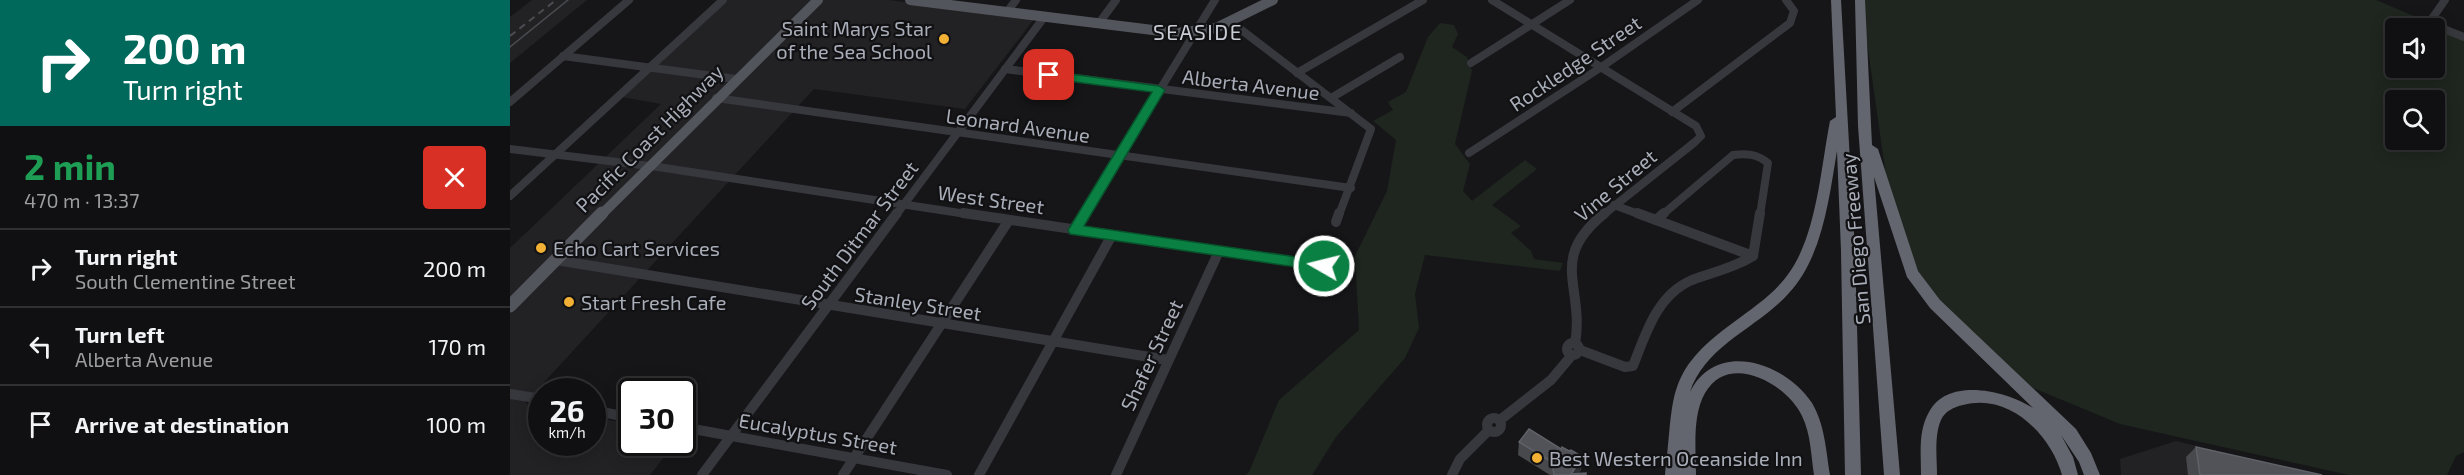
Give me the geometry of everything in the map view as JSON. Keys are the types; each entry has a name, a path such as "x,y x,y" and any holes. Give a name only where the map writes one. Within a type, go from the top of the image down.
{"highway":[{"name":"San Diego Freeway","path":"1836,0 1848,251 1853,475"},
{"name":"San Diego Freeway","path":"1860,0 1864,126 1892,475"},
{"path":"1673,475 1681,395 1687,378 1701,359 1714,347 1782,291 1796,274 1806,254 1816,224 1840,101"},
{"path":"1864,126 1912,273 1935,304 2070,434 2085,458 2092,475"},
{"path":"1688,475 1690,419 1697,392 1713,374 1735,367 1755,369 1777,381 1802,401 1815,429 1822,475"},
{"path":"1929,475 1931,425 1940,407 1964,396 1990,397 2021,408 2045,427 2059,446 2069,465 2070,475"}],"main road":[{"name":"Pacific Coast Highway","path":"510,306 647,167 818,0"},
{"path":"917,0 1177,33 1196,32 1231,22 1273,0"}],"street":[{"path":"510,102 630,0"},
{"path":"510,196 723,0"},
{"path":"1007,12 1016,0"},
{"path":"1100,23 1116,0"},
{"path":"1074,230 1215,0"},
{"path":"1297,73 1423,0"},
{"path":"1492,0 1672,112 1790,23 1794,11 1786,0"},
{"path":"1471,63 1570,0"},
{"name":"Rockledge Street","path":"1469,153 1600,68 1698,0"},
{"path":"2445,0 2429,23 2464,37"},
{"name":"South Ditmar Street","path":"702,475 1045,16"},
{"path":"1231,22 1371,129 1351,188 1336,222"},
{"path":"563,56 736,79"},
{"path":"1330,98 1400,57"},
{"name":"Alberta Avenue","path":"1005,69 1351,113"},
{"name":"Leonard Avenue","path":"717,98 1351,188"},
{"name":"Vine Street","path":"1576,350 1579,322 1572,257 1578,242 1588,227 1701,136 1696,126 1672,112"},
{"name":"West Street","path":"510,149 647,167 658,166 1324,266"},
{"path":"1452,475 1460,459 1489,430 1493,432 1500,429 1502,423 1500,420 1551,380 1576,350 1625,367 1633,366 1661,302 1688,282 1738,267 1753,256 1768,163 1764,159 1747,153 1732,155 1655,221"},
{"path":"1614,205 1753,256"},
{"path":"843,475 1009,220"},
{"path":"979,475 1112,235"},
{"name":"Shafer Street","path":"1116,475 1219,251"},
{"name":"Stanley Street","path":"556,260 828,307 1168,360"},
{"path":"510,394 528,397"},
{"name":"Eucalyptus Street","path":"696,430 947,475"}],"shaded area":[{"path":"532,0 587,0 510,63 510,17"},
{"path":"728,0 889,0 1035,18 965,109 814,89 548,378 528,378 528,400 525,403 528,404 528,456 606,456 606,419 618,422 618,456 665,456 650,475 510,475 510,248 661,104 622,97"},
{"path":"1861,0 2376,0 2419,18 2385,18 2385,78 2445,78 2445,29 2464,37 2464,452 2456,456 2447,475 2349,475 2120,424 2019,382 1919,283 1888,190"},
{"path":"1440,23 1454,25 1458,34 1452,47 1467,57 1472,71 1455,144 1470,164 1463,191 1472,201 1525,160 1537,169 1492,205 1521,226 1511,233 1531,251 1534,259 1563,263 1560,271 1425,255 1415,294 1419,328 1405,358 1336,437 1312,475 1245,475 1249,472 1279,400 1359,330 1355,256 1387,191 1396,140 1373,121 1393,110 1388,102 1406,92 1428,37"},
{"path":"2176,441 2317,475 2121,475 2120,459"}],"building":[{"path":"1529,429 1561,449 1562,447 1571,450 1583,457 1571,474 1586,473 1586,475 1554,475 1552,462 1519,442"},
{"path":"2196,447 2322,475 2200,475"}],"tram line":[{"path":"510,47 568,0"}],"railway":[{"path":"510,36 556,0"}],"place":[{"name":"Saint Marys Star of the Sea School","path":"944,39"},
{"name":"Echo Cart Services","path":"541,248"},
{"name":"Start Fresh Cafe","path":"569,302"},
{"name":"Best Western Oceanside Inn","path":"1537,458"}],"district":[{"name":"SEASIDE","path":"1198,31"}],"route":[{"path":"1049,75 1159,90 1074,230 1324,266"}]}
